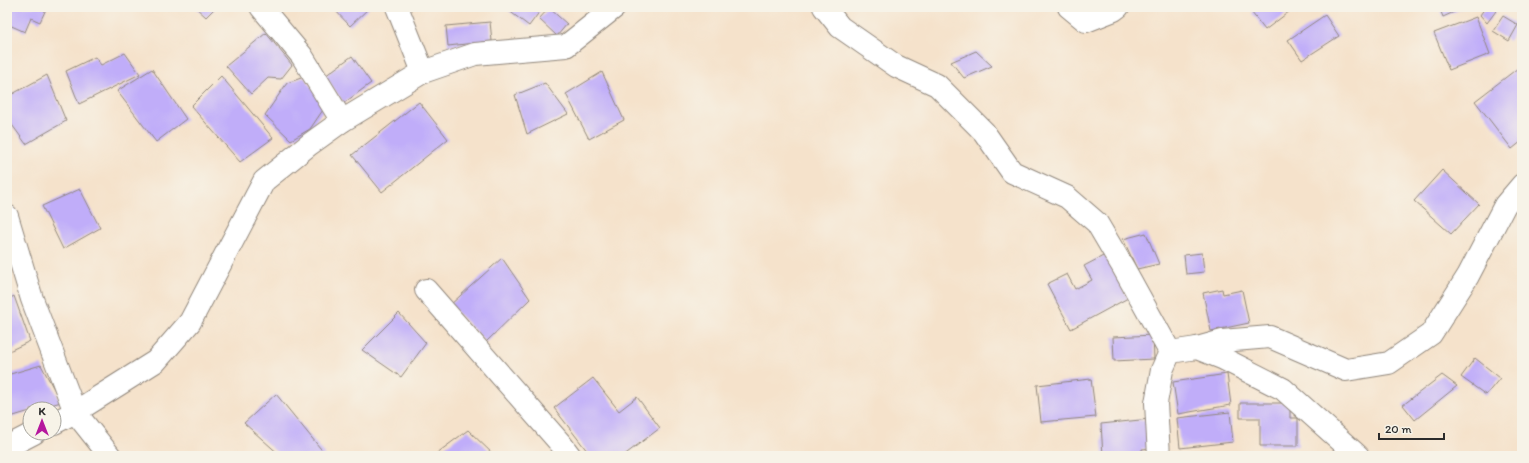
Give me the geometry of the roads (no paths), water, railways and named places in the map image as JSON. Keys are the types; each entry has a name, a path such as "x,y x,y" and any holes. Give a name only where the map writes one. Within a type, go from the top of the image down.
{"street":[{"path":"261,7 302,56 342,121"},
{"path":"397,7 423,72"},
{"path":"62,419 156,361 190,322 264,182 310,144 342,121 423,72 476,54 566,46 615,7"},
{"path":"824,7 840,27 896,66 937,85 984,132 1012,172 1067,197 1097,223 1123,266 1170,352"},
{"path":"1069,7 1086,20 1114,10 1118,7"},
{"path":"1170,352 1197,348 1222,341 1270,337 1346,370 1389,363 1431,334 1468,276 1505,205 1522,185"},
{"path":"7,216 32,299 75,412 110,456"},
{"path":"426,290 570,456"},
{"path":"1197,348 1222,358 1284,389 1358,456"},
{"path":"1159,456 1156,403 1162,370 1170,352"},
{"path":"1330,432 1331,456"},
{"path":"7,446 22,439"}]}
